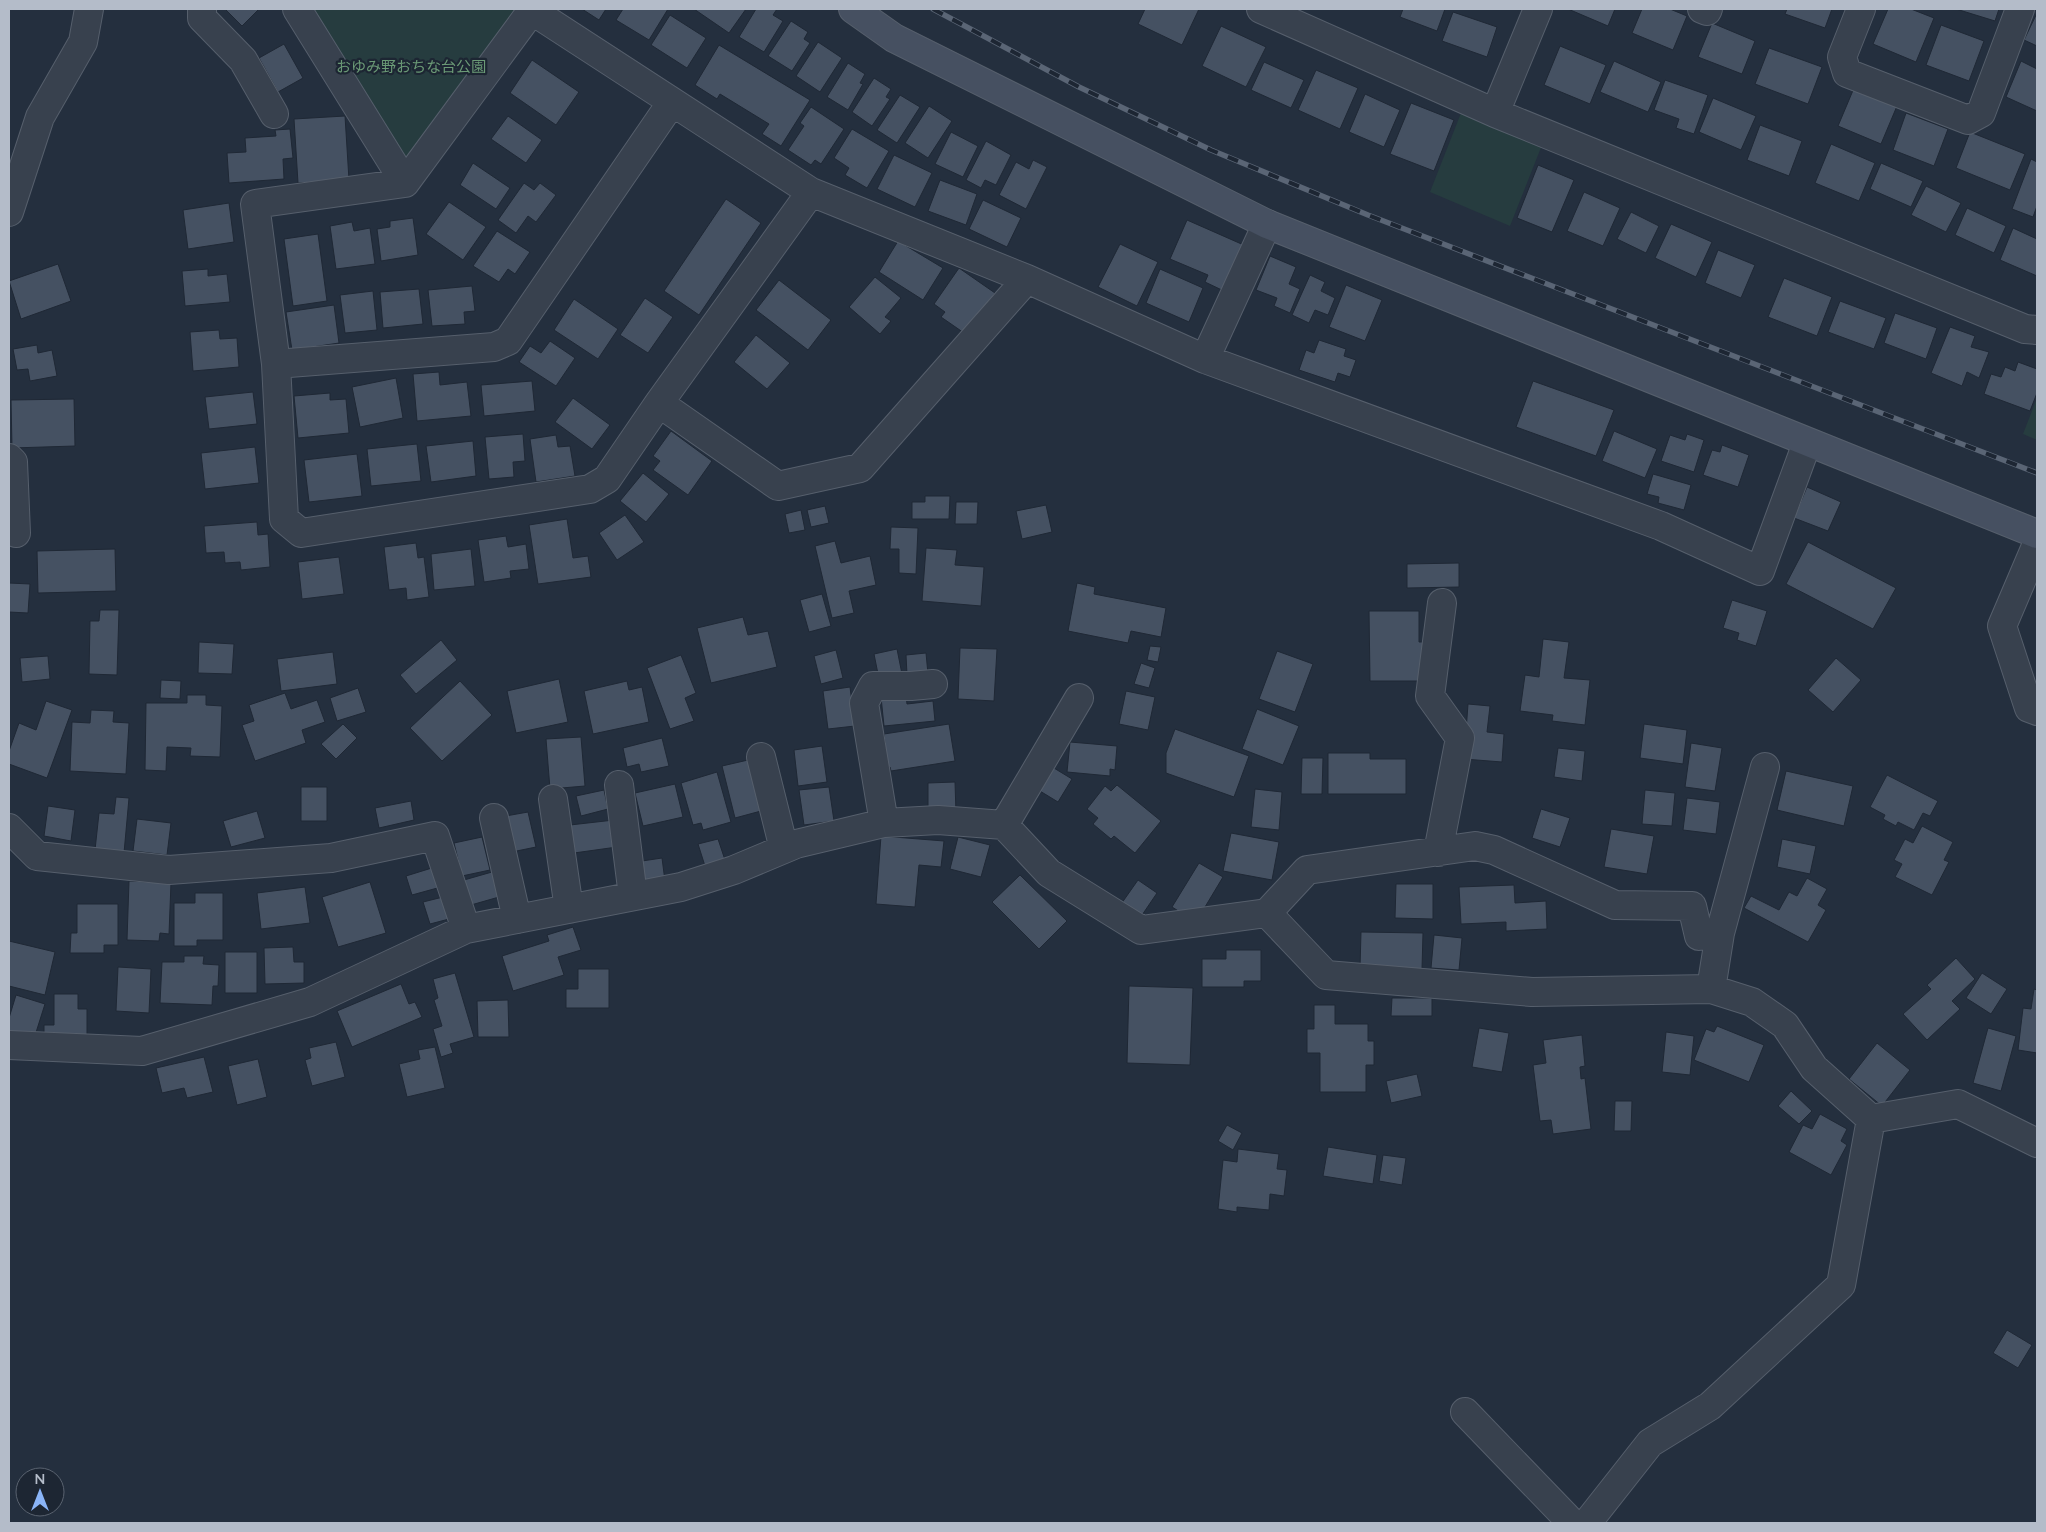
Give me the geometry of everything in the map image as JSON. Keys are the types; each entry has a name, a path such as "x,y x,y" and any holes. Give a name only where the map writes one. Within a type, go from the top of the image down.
{"street":[{"path":"9,212 40,118 83,42 89,9"},
{"path":"202,9 202,18 243,60 274,114"},
{"path":"297,9 405,183"},
{"path":"853,9 894,38 1267,224 2037,534"},
{"path":"1261,9 1495,113 2025,329 2037,330"},
{"path":"1495,113 1538,9"},
{"path":"1702,9 1707,11 1708,9"},
{"path":"1861,9 1842,57 1847,73 1968,120 1980,113 2020,9"},
{"path":"811,192 659,403 607,480 590,489 301,533 284,520 276,364 256,204 405,183 532,10 811,192 1027,279 1205,359 1661,526 1760,570 1807,443"},
{"path":"276,364 494,347 508,341 672,102"},
{"path":"1205,359 1267,224"},
{"path":"659,403 778,486 860,468 1027,279"},
{"path":"9,458 13,462 16,533"},
{"path":"2037,544 2002,626 2029,708 2037,711"},
{"path":"1438,852 1460,738 1430,696 1442,603"},
{"path":"884,823 864,703 874,686 933,684"},
{"path":"1004,825 1080,698"},
{"path":"761,757 784,849"},
{"path":"1711,989 1720,933 1765,767"},
{"path":"619,785 633,896"},
{"path":"553,799 569,909"},
{"path":"494,818 517,919"},
{"path":"9,1045 142,1051 310,1002 466,929 681,886 734,870 796,844 884,823 938,820 1004,825 1049,873 1141,930 1267,913 1307,870 1474,846 1494,850 1615,905 1692,906 1699,936 1720,933"},
{"path":"9,828 37,856 169,870 331,858 435,836 466,929"},
{"path":"1267,913 1326,975 1532,992 1711,989 1752,1002 1785,1025 1814,1068 1872,1119"},
{"path":"1872,1119 1958,1104 2037,1143"},
{"path":"1587,1523 1650,1443 1710,1406 1841,1285 1872,1119"},
{"path":"1465,1412 1572,1523"}],"green space":[{"name":"おゆみ野おちな台公園","path":"310,9 523,9 407,169"},
{"path":"1461,113 1542,145 1510,226 1430,192"},
{"path":"2037,398 2037,440 2023,434"}],"building":[{"path":"225,9 259,9 242,26"},
{"path":"582,9 606,9 599,20"},
{"path":"623,9 668,9 649,40 616,20"},
{"path":"694,9 746,9 729,33"},
{"path":"756,9 777,9 773,15 783,21 764,52 739,37"},
{"path":"1145,9 1199,9 1182,45 1138,24"},
{"path":"1403,9 1445,9 1437,31 1400,17"},
{"path":"1568,9 1615,9 1608,26"},
{"path":"1642,9 1670,9 1687,16 1673,50 1632,33"},
{"path":"1787,9 1832,9 1825,28 1785,14"},
{"path":"1888,9 1911,9 1934,18 1916,62 1873,44"},
{"path":"1956,9 1999,9 1995,21"},
{"path":"1453,12 1497,27 1487,57 1442,41"},
{"path":"2037,13 2037,46 2024,40"},
{"path":"670,15 706,38 687,68 651,45"},
{"path":"791,21 808,32 804,39 810,43 792,71 768,56"},
{"path":"1712,23 1755,41 1742,74 1698,57"},
{"path":"1941,25 1984,41 1969,81 1926,65"},
{"path":"1221,26 1266,47 1246,87 1202,66"},
{"path":"818,42 842,58 820,92 796,76"},
{"path":"284,44 303,78 278,92 259,58"},
{"path":"719,45 810,100 781,146 762,134 769,124 720,94 717,99 695,85"},
{"path":"1560,46 1606,65 1590,104 1544,85"},
{"path":"1769,48 1822,67 1808,104 1755,84"},
{"path":"532,60 579,92 556,125 510,93"},
{"path":"1614,61 1661,82 1648,112 1600,92"},
{"path":"2021,61 2037,69 2037,111 2006,97"},
{"path":"1264,62 1304,80 1291,108 1251,90"},
{"path":"848,63 865,74 860,83 863,84 848,110 827,97"},
{"path":"1316,70 1358,88 1340,129 1298,110"},
{"path":"874,78 891,89 886,97 890,99 872,126 852,112"},
{"path":"1665,80 1708,95 1694,134 1676,128 1679,119 1654,110"},
{"path":"1854,88 1897,106 1881,144 1838,126"},
{"path":"1365,94 1400,110 1384,147 1349,132"},
{"path":"900,95 920,107 897,143 877,130"},
{"path":"1713,98 1756,116 1741,150 1699,132"},
{"path":"1411,103 1454,120 1434,171 1390,154"},
{"path":"929,106 952,121 928,158 905,143"},
{"path":"811,107 844,129 821,164 815,160 811,165 788,150 804,126 800,123"},
{"path":"1906,113 1948,129 1934,166 1893,150"},
{"path":"345,116 349,180 298,183 294,119"},
{"path":"508,116 542,140 526,163 491,139"},
{"path":"1760,125 1802,141 1789,176 1747,160"},
{"path":"290,129 293,158 283,159 284,179 229,183 227,153 246,152 245,138 276,136 275,130"},
{"path":"852,129 889,151 867,188 845,175 849,168 834,158"},
{"path":"951,132 978,146 963,177 935,164"},
{"path":"1970,132 2025,154 2010,190 1956,168"},
{"path":"986,141 1011,155 996,185 985,180 981,188 966,180"},
{"path":"1831,144 1875,163 1859,201 1815,183"},
{"path":"894,155 932,173 915,207 877,189"},
{"path":"2031,159 2037,162 2037,206 2033,217 2012,209"},
{"path":"1033,160 1047,167 1026,209 999,195 1016,162 1029,169"},
{"path":"473,163 510,188 496,209 460,185"},
{"path":"1881,163 1923,181 1911,207 1870,189"},
{"path":"1538,165 1574,180 1552,232 1517,218"},
{"path":"940,180 977,194 966,225 928,211"},
{"path":"524,183 534,190 540,183 556,195 536,222 528,216 516,233 498,220"},
{"path":"1926,186 1961,203 1946,232 1911,215"},
{"path":"1584,192 1620,208 1603,246 1567,231"},
{"path":"726,199 761,223 699,315 664,291"},
{"path":"983,200 1021,218 1007,247 969,229"},
{"path":"449,202 486,227 463,260 426,234"},
{"path":"229,203 234,242 188,249 183,210"},
{"path":"1967,208 2006,226 1994,253 1955,235"},
{"path":"1631,212 1659,226 1646,253 1617,239"},
{"path":"413,218 418,255 381,261 377,229 390,227 390,221"},
{"path":"1187,220 1246,246 1226,292 1205,282 1208,275 1170,259"},
{"path":"352,222 354,231 370,228 375,264 336,269 330,226"},
{"path":"1671,224 1712,242 1696,277 1655,258"},
{"path":"2013,228 2037,239 2037,276 2000,260"},
{"path":"497,231 530,252 515,274 508,269 499,282 473,266"},
{"path":"318,234 327,301 293,306 284,239"},
{"path":"898,241 943,268 923,300 879,272"},
{"path":"1120,244 1158,262 1137,306 1098,287"},
{"path":"1718,250 1755,265 1741,298 1705,283"},
{"path":"1270,256 1296,267 1289,284 1300,289 1290,313 1274,306 1277,298 1256,290"},
{"path":"58,264 71,301 21,319 9,281"},
{"path":"959,268 995,293 967,335 941,317 945,312 934,304"},
{"path":"208,269 208,276 227,274 230,302 185,306 182,271"},
{"path":"1160,269 1203,288 1189,322 1146,303"},
{"path":"1310,275 1325,282 1321,291 1335,298 1328,315 1315,310 1309,323 1292,315"},
{"path":"875,277 901,298 885,317 891,321 880,334 849,307"},
{"path":"1784,278 1832,297 1817,336 1768,317"},
{"path":"779,280 831,320 808,350 756,310"},
{"path":"1346,285 1382,300 1365,341 1329,327"},
{"path":"472,286 475,311 464,312 465,324 432,326 428,290"},
{"path":"419,289 423,324 383,328 380,292"},
{"path":"373,291 377,330 345,333 340,295"},
{"path":"645,298 673,317 648,353 620,335"},
{"path":"574,299 618,329 598,359 554,330"},
{"path":"1840,301 1886,318 1874,349 1828,332"},
{"path":"334,305 339,343 292,350 286,312"},
{"path":"1895,313 1937,328 1926,359 1884,343"},
{"path":"1950,327 1975,336 1971,347 1989,352 1979,378 1967,372 1962,386 1931,373"},
{"path":"219,330 220,339 237,338 239,367 193,371 190,332"},
{"path":"756,335 790,363 767,389 734,362"},
{"path":"1319,340 1346,349 1344,356 1356,360 1350,377 1338,373 1335,382 1299,370 1306,350 1314,353"},
{"path":"550,341 575,358 556,386 519,362 530,346 541,353"},
{"path":"37,345 38,353 52,350 57,376 30,381 28,369 17,370 13,349"},
{"path":"2018,362 2037,369 2037,393 2030,411 1984,394 1991,374 2001,377 2005,367 2015,371"},
{"path":"439,372 440,385 467,382 471,416 417,421 413,374"},
{"path":"396,378 403,418 360,427 352,387"},
{"path":"532,381 535,411 484,416 481,385"},
{"path":"1533,381 1614,410 1596,456 1516,427"},
{"path":"253,392 257,424 209,429 205,397"},
{"path":"330,393 330,400 346,399 349,433 298,438 294,396"},
{"path":"573,398 610,425 592,449 555,422"},
{"path":"74,399 75,446 12,448 11,400"},
{"path":"671,431 712,461 688,495 653,470 660,461 653,456"},
{"path":"1614,431 1657,449 1645,478 1602,461"},
{"path":"523,434 525,461 513,462 514,477 489,479 485,437"},
{"path":"1687,434 1704,440 1694,472 1661,461 1670,435 1685,440"},
{"path":"556,435 558,447 570,446 575,476 536,482 530,439"},
{"path":"473,441 476,476 431,482 426,446"},
{"path":"417,444 421,481 371,486 367,449"},
{"path":"1722,445 1749,455 1738,487 1703,475 1712,450 1720,452"},
{"path":"255,447 259,483 205,489 201,453"},
{"path":"357,454 362,496 309,502 304,460"},
{"path":"643,473 669,494 646,522 620,501"},
{"path":"1653,474 1691,485 1684,510 1658,503 1659,497 1647,494"},
{"path":"1807,487 1841,502 1828,531 1794,518"},
{"path":"925,496 950,496 949,519 912,519 912,502 925,502"},
{"path":"956,502 978,502 977,524 955,524"},
{"path":"1046,505 1052,532 1022,539 1016,511"},
{"path":"825,506 829,523 811,527 807,510"},
{"path":"801,510 805,530 789,533 785,514"},
{"path":"625,515 644,542 617,560 599,533"},
{"path":"567,519 573,558 588,556 591,577 538,584 529,525"},
{"path":"257,522 258,535 268,534 270,567 241,570 240,562 225,563 224,552 206,553 204,526"},
{"path":"891,527 918,528 916,574 899,573 899,549 890,549"},
{"path":"506,536 508,547 526,544 529,569 510,571 511,578 484,582 478,540"},
{"path":"835,541 841,563 870,556 876,585 849,591 854,613 832,618 815,546"},
{"path":"1808,542 1896,588 1873,629 1786,584"},
{"path":"416,543 418,558 424,557 429,597 407,600 406,588 389,590 384,547"},
{"path":"926,548 957,550 955,565 984,567 981,606 922,601"},
{"path":"115,549 116,591 38,593 37,551"},
{"path":"471,549 475,586 434,590 431,554"},
{"path":"339,557 344,594 302,599 298,562"},
{"path":"1459,563 1459,587 1407,588 1407,564"},
{"path":"9,583 30,584 28,613 9,612"},
{"path":"1077,583 1095,587 1094,594 1166,608 1161,637 1131,631 1128,643 1068,631"},
{"path":"822,594 831,626 809,632 800,600"},
{"path":"1732,600 1767,611 1756,646 1737,640 1739,633 1723,628"},
{"path":"100,610 119,610 117,675 89,674 90,621 99,621"},
{"path":"1369,611 1419,611 1419,642 1426,642 1426,681 1370,681"},
{"path":"743,617 748,635 768,631 777,667 711,683 697,628"},
{"path":"1543,639 1569,642 1564,678 1590,680 1585,725 1552,721 1553,715 1520,711 1525,675 1539,677"},
{"path":"441,640 457,660 416,694 400,675"},
{"path":"199,642 234,644 232,674 198,673"},
{"path":"1150,646 1161,647 1158,662 1147,660"},
{"path":"960,648 997,649 994,701 958,699"},
{"path":"897,649 902,674 879,679 874,654"},
{"path":"836,650 843,678 821,684 814,656"},
{"path":"1277,651 1313,664 1295,712 1259,699"},
{"path":"333,652 337,684 281,691 277,659"},
{"path":"926,653 928,674 907,675 906,655"},
{"path":"681,655 696,693 685,698 694,721 670,729 647,668"},
{"path":"48,656 50,679 22,682 20,658"},
{"path":"1836,658 1861,680 1833,712 1808,690"},
{"path":"1141,663 1155,668 1149,688 1134,684"},
{"path":"559,679 568,722 516,733 507,691"},
{"path":"161,680 181,681 180,699 160,698"},
{"path":"460,681 492,715 442,761 410,728"},
{"path":"627,681 629,690 642,687 649,722 593,734 584,691"},
{"path":"850,687 855,726 828,729 823,691"},
{"path":"358,688 366,712 337,721 330,698"},
{"path":"1126,691 1155,697 1148,730 1119,724"},
{"path":"285,693 291,709 317,700 325,722 302,730 306,743 255,761 242,725 254,721 249,705"},
{"path":"187,695 206,695 206,705 222,706 220,757 190,756 191,748 167,747 166,771 145,770 146,703 187,703"},
{"path":"906,695 907,704 933,701 935,721 884,726 881,697"},
{"path":"46,701 72,710 47,778 9,764 9,751 19,723 36,730"},
{"path":"1468,704 1490,706 1487,732 1504,734 1502,762 1464,759"},
{"path":"1257,709 1299,726 1283,765 1242,749"},
{"path":"91,710 114,711 113,722 129,723 126,774 70,771 72,722 90,723"},
{"path":"343,724 357,738 336,759 321,744"},
{"path":"949,724 955,761 891,771 890,767 881,769 877,744 885,743 884,734"},
{"path":"1644,724 1687,730 1683,764 1640,758"},
{"path":"1175,729 1249,756 1234,797 1166,773 1166,753"},
{"path":"581,737 585,786 550,789 546,739"},
{"path":"662,738 669,766 641,772 639,764 627,767 623,748"},
{"path":"1070,742 1117,746 1115,770 1110,769 1110,776 1067,772"},
{"path":"1691,743 1722,748 1715,791 1685,787"},
{"path":"822,746 827,782 798,786 794,750"},
{"path":"1558,748 1585,751 1582,781 1554,777"},
{"path":"1328,753 1370,753 1370,759 1406,759 1406,794 1328,794"},
{"path":"1302,758 1323,758 1322,794 1301,794"},
{"path":"748,760 761,811 735,818 722,766"},
{"path":"1049,765 1072,779 1058,802 1035,788"},
{"path":"1786,771 1853,786 1844,826 1777,810"},
{"path":"717,772 731,822 703,830 701,823 693,825 681,783"},
{"path":"1887,775 1938,801 1930,816 1923,813 1914,830 1898,822 1896,826 1883,819 1885,815 1870,807"},
{"path":"955,782 956,813 928,813 928,783"},
{"path":"675,784 683,817 643,826 635,793"},
{"path":"1117,785 1161,821 1135,853 1114,836 1111,839 1093,824 1098,818 1087,809 1105,786 1111,791"},
{"path":"301,787 327,787 327,821 301,821"},
{"path":"829,787 834,821 804,825 799,790"},
{"path":"1255,789 1282,792 1279,830 1251,827"},
{"path":"604,790 608,809 581,816 576,796"},
{"path":"1645,790 1675,793 1672,826 1642,824"},
{"path":"116,797 129,798 124,853 95,850 99,813 114,814"},
{"path":"1687,798 1720,802 1716,834 1683,830"},
{"path":"411,801 414,820 379,828 375,808"},
{"path":"48,806 75,810 71,841 44,836"},
{"path":"1541,809 1570,818 1560,847 1532,838"},
{"path":"257,811 265,838 231,847 223,821"},
{"path":"528,812 536,847 507,853 500,817"},
{"path":"137,819 171,823 167,855 133,851"},
{"path":"614,820 617,847 574,853 570,825"},
{"path":"1922,826 1953,842 1944,860 1949,862 1932,895 1895,877 1902,864 1894,860 1905,839 1913,843"},
{"path":"1611,829 1654,836 1647,874 1604,867"},
{"path":"1231,833 1279,842 1272,880 1223,871"},
{"path":"881,836 944,841 941,867 919,865 915,907 876,904"},
{"path":"482,837 490,870 462,876 454,843"},
{"path":"958,837 990,845 981,877 950,869"},
{"path":"718,839 725,860 705,866 698,844"},
{"path":"1782,839 1816,846 1810,874 1777,867"},
{"path":"662,858 665,881 645,884 642,861"},
{"path":"1199,863 1223,877 1196,922 1172,907"},
{"path":"435,867 441,887 412,895 406,876"},
{"path":"492,872 499,897 471,905 464,880"},
{"path":"1020,875 1067,921 1039,949 992,902"},
{"path":"1807,878 1827,889 1818,905 1826,910 1808,942 1744,908 1751,896 1779,910 1789,892 1797,896"},
{"path":"1138,880 1157,893 1138,921 1119,907"},
{"path":"129,881 171,883 169,934 160,933 159,941 127,940"},
{"path":"370,882 386,933 338,947 322,897"},
{"path":"1396,884 1433,884 1433,919 1395,918"},
{"path":"1514,885 1515,903 1546,901 1547,929 1506,931 1506,922 1461,924 1459,887"},
{"path":"305,887 310,923 261,929 257,893"},
{"path":"195,893 223,893 223,940 197,940 197,946 174,946 174,903 195,903"},
{"path":"443,897 449,919 430,924 423,902"},
{"path":"77,904 118,904 118,945 104,945 104,953 70,953 71,933 77,933"},
{"path":"573,927 581,950 558,957 564,975 513,991 502,956 549,941 547,935"},
{"path":"1361,932 1423,933 1422,969 1360,968"},
{"path":"1434,935 1462,938 1459,970 1431,968"},
{"path":"9,941 55,952 45,995 9,986"},
{"path":"293,947 294,962 304,962 304,983 265,984 264,948"},
{"path":"1226,950 1261,950 1261,981 1244,981 1244,987 1202,987 1202,959 1226,959"},
{"path":"225,952 257,952 257,993 225,993"},
{"path":"184,956 204,956 203,964 219,965 218,986 213,986 212,1005 160,1003 162,962 184,962"},
{"path":"1956,958 1975,979 1952,1001 1960,1009 1927,1040 1903,1014 1931,989 1927,985"},
{"path":"118,967 151,969 149,1013 116,1011"},
{"path":"578,969 609,969 609,1008 566,1008 566,989 578,989"},
{"path":"455,973 474,1037 450,1044 453,1053 441,1057 433,1029 442,1026 434,1000 438,998 433,979"},
{"path":"1982,973 2007,989 1991,1014 1966,998"},
{"path":"401,984 409,1004 415,1002 422,1017 352,1047 337,1011"},
{"path":"1129,986 1193,988 1190,1065 1127,1063"},
{"path":"2034,989 2037,990 2037,1053 2018,1050 2023,1008 2031,1009"},
{"path":"54,994 78,994 78,1009 87,1009 87,1038 44,1038 44,1025 54,1025"},
{"path":"16,995 45,1004 33,1042 9,1034 9,1018"},
{"path":"1392,998 1432,998 1432,1016 1391,1016"},
{"path":"508,1000 509,1037 478,1037 477,1001"},
{"path":"1314,1005 1335,1005 1335,1024 1368,1024 1368,1041 1374,1041 1374,1065 1366,1065 1366,1092 1320,1092 1320,1053 1307,1053 1307,1029 1314,1029"},
{"path":"1717,1026 1764,1045 1749,1082 1694,1060 1706,1029 1714,1032"},
{"path":"1479,1028 1509,1033 1502,1072 1472,1067"},
{"path":"1988,1028 2016,1036 2001,1091 1973,1083"},
{"path":"1666,1032 1694,1036 1690,1075 1662,1072"},
{"path":"1582,1035 1585,1066 1580,1067 1581,1079 1585,1078 1591,1129 1553,1134 1551,1120 1540,1121 1533,1065 1546,1063 1543,1040"},
{"path":"336,1042 345,1077 312,1086 305,1060 311,1058 309,1048"},
{"path":"1877,1043 1910,1070 1882,1106 1849,1079"},
{"path":"435,1047 445,1088 407,1097 399,1064 420,1059 418,1050"},
{"path":"204,1057 213,1092 187,1098 184,1088 162,1093 156,1068"},
{"path":"258,1059 267,1097 237,1105 228,1066"},
{"path":"1417,1074 1422,1096 1391,1103 1386,1081"},
{"path":"1791,1091 1812,1111 1799,1124 1778,1106"},
{"path":"1615,1101 1632,1101 1631,1131 1614,1131"},
{"path":"1820,1114 1847,1129 1841,1141 1847,1145 1831,1175 1789,1152 1803,1125 1812,1129"},
{"path":"1227,1125 1242,1133 1233,1150 1218,1141"},
{"path":"1328,1147 1377,1155 1373,1184 1323,1176"},
{"path":"1238,1149 1279,1154 1277,1169 1287,1170 1284,1196 1270,1194 1269,1210 1237,1207 1237,1212 1218,1209 1223,1160 1237,1162"},
{"path":"1383,1155 1406,1158 1402,1185 1379,1181"},
{"path":"2007,1330 2032,1345 2018,1368 1993,1353"}],"railway":[{"path":"933,9 1079,87 1211,150 1368,215 2037,473"}]}
